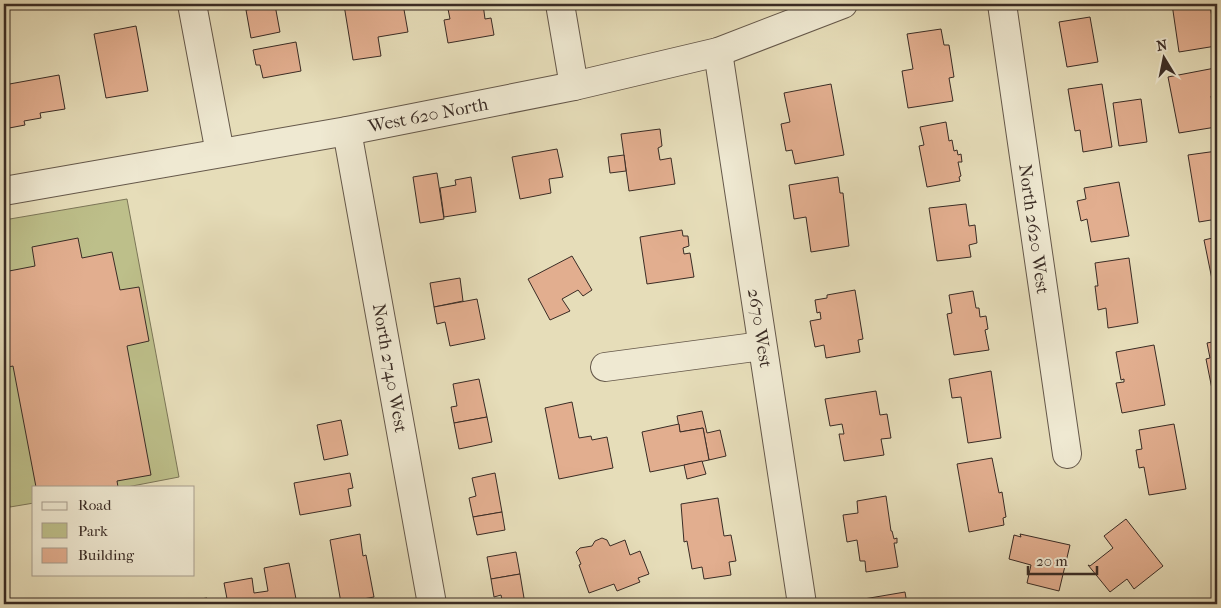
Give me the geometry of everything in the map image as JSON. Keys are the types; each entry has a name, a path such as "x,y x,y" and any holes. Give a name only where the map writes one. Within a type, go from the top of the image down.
{"street":[{"path":"192,4 220,153"},
{"path":"560,4 574,86"},
{"name":"West 620 North","path":"4,191 347,131 574,86 718,52 843,4"},
{"name":"North 2620 West","path":"1002,4 1066,454"},
{"name":"2670 West","path":"718,52 802,604"},
{"name":"North 2740 West","path":"347,131 432,604"},
{"path":"605,368 762,346"}],"green space":[{"path":"127,199 179,477 132,486 32,486 32,503 10,507 4,476 4,220"}],"building":[{"path":"403,4 408,32 378,37 381,56 353,60 344,5"},
{"path":"447,4 483,4 485,19 491,18 494,35 448,43 444,20 450,19"},
{"path":"1172,4 1210,4 1216,46 1179,52"},
{"path":"275,5 280,32 251,38 246,10"},
{"path":"1090,17 1098,62 1067,67 1059,22"},
{"path":"136,26 148,91 106,98 94,34"},
{"path":"941,29 944,45 949,45 954,77 949,78 953,101 908,108 902,71 913,69 907,34"},
{"path":"296,42 301,71 263,78 260,65 256,65 253,50"},
{"path":"1215,68 1217,94 1211,96 1216,127 1179,133 1168,77"},
{"path":"59,75 65,109 40,113 41,118 24,121 25,125 4,129 4,85"},
{"path":"831,84 844,155 795,164 792,150 786,151 781,124 790,122 784,93"},
{"path":"1102,84 1112,147 1083,152 1080,130 1075,131 1068,89"},
{"path":"1141,99 1147,142 1119,146 1113,103"},
{"path":"946,122 949,141 952,140 954,151 957,150 958,155 961,154 962,162 958,162 961,176 959,177 960,181 927,187 919,146 924,145 920,127"},
{"path":"660,129 662,146 658,148 660,160 671,158 675,184 629,191 621,134"},
{"path":"557,149 563,177 549,179 551,193 520,199 512,157"},
{"path":"1217,151 1217,219 1199,222 1188,155"},
{"path":"624,155 626,171 610,173 608,157"},
{"path":"437,173 444,219 420,223 413,177"},
{"path":"471,177 476,212 444,217 440,188 456,185 455,180"},
{"path":"838,177 840,193 843,193 849,246 811,252 806,217 794,219 789,185"},
{"path":"1119,182 1129,236 1091,242 1087,219 1081,221 1077,201 1086,199 1084,188"},
{"path":"966,204 969,226 975,225 977,243 969,245 971,257 937,261 929,208"},
{"path":"682,230 683,236 688,236 689,246 683,248 684,254 690,253 694,277 647,284 640,237"},
{"path":"1217,237 1217,298 1216,299 1204,240"},
{"path":"78,238 82,258 112,252 120,290 139,287 149,341 127,346 151,475 117,481 118,486 36,486 13,366 4,368 4,311 6,310 4,272 35,266 32,247"},
{"path":"572,256 592,290 583,296 578,290 562,299 570,311 550,320 528,279"},
{"path":"1129,258 1138,323 1108,328 1106,308 1098,310 1095,286 1098,286 1095,263"},
{"path":"460,278 463,301 434,307 430,283"},
{"path":"855,290 863,339 858,340 860,352 826,358 824,345 815,347 810,321 821,319 820,312 817,313 815,300 827,298 827,295"},
{"path":"973,291 976,308 979,308 980,317 986,316 988,329 985,330 989,350 954,355 947,314 952,313 949,295"},
{"path":"477,299 485,339 450,346 445,322 437,324 434,307"},
{"path":"1217,341 1217,388 1212,389 1206,359 1210,358 1207,343"},
{"path":"1154,345 1165,405 1122,413 1116,383 1124,382 1124,379 1121,380 1116,352"},
{"path":"991,371 1001,438 968,443 961,397 952,398 949,379"},
{"path":"479,379 487,417 454,423 451,407 457,406 453,384"},
{"path":"876,391 880,415 887,414 891,438 881,439 884,455 844,461 839,434 844,434 842,424 830,426 825,399"},
{"path":"572,402 579,438 591,436 592,440 607,437 613,468 559,479 545,408"},
{"path":"702,411 707,433 720,430 726,456 709,460 703,428 680,432 677,416"},
{"path":"487,417 492,442 459,449 454,423"},
{"path":"341,420 348,455 324,460 317,425"},
{"path":"679,424 680,432 703,428 709,460 650,472 642,432"},
{"path":"1174,424 1186,489 1149,495 1144,467 1139,468 1136,450 1142,449 1139,430"},
{"path":"992,458 999,493 1002,492 1006,517 1003,518 1004,525 969,532 957,464"},
{"path":"702,461 706,474 687,479 684,465"},
{"path":"350,473 353,488 348,489 351,506 300,515 294,483"},
{"path":"495,473 502,512 473,517 469,498 476,496 472,478"},
{"path":"886,496 891,531 894,539 897,538 897,543 894,543 898,567 866,572 865,561 860,561 857,540 847,542 843,515 858,513 857,501"},
{"path":"718,498 724,536 731,535 736,561 729,562 731,575 704,579 702,567 692,569 687,541 684,542 681,504"},
{"path":"502,512 505,530 477,535 473,517"},
{"path":"1126,519 1163,566 1134,589 1127,579 1110,592 1088,565 1090,566 1113,548 1104,536"},
{"path":"360,534 363,556 366,555 374,597 341,603 330,540"},
{"path":"1020,534 1070,545 1059,591 1027,583 1031,565 1009,559 1014,535 1021,537"},
{"path":"602,538 607,540 610,546 625,540 630,555 640,551 649,574 638,578 640,582 617,591 614,584 589,593 576,552 580,548 592,546 595,541"},
{"path":"516,552 520,574 491,579 487,557"},
{"path":"289,563 297,604 228,604 224,583 252,578 254,593 268,591 264,568"},
{"path":"520,574 525,604 503,604 501,595 494,597 491,579"},
{"path":"905,592 907,604 858,604 858,600"},
{"path":"207,598 208,604 181,604 180,602"}]}
